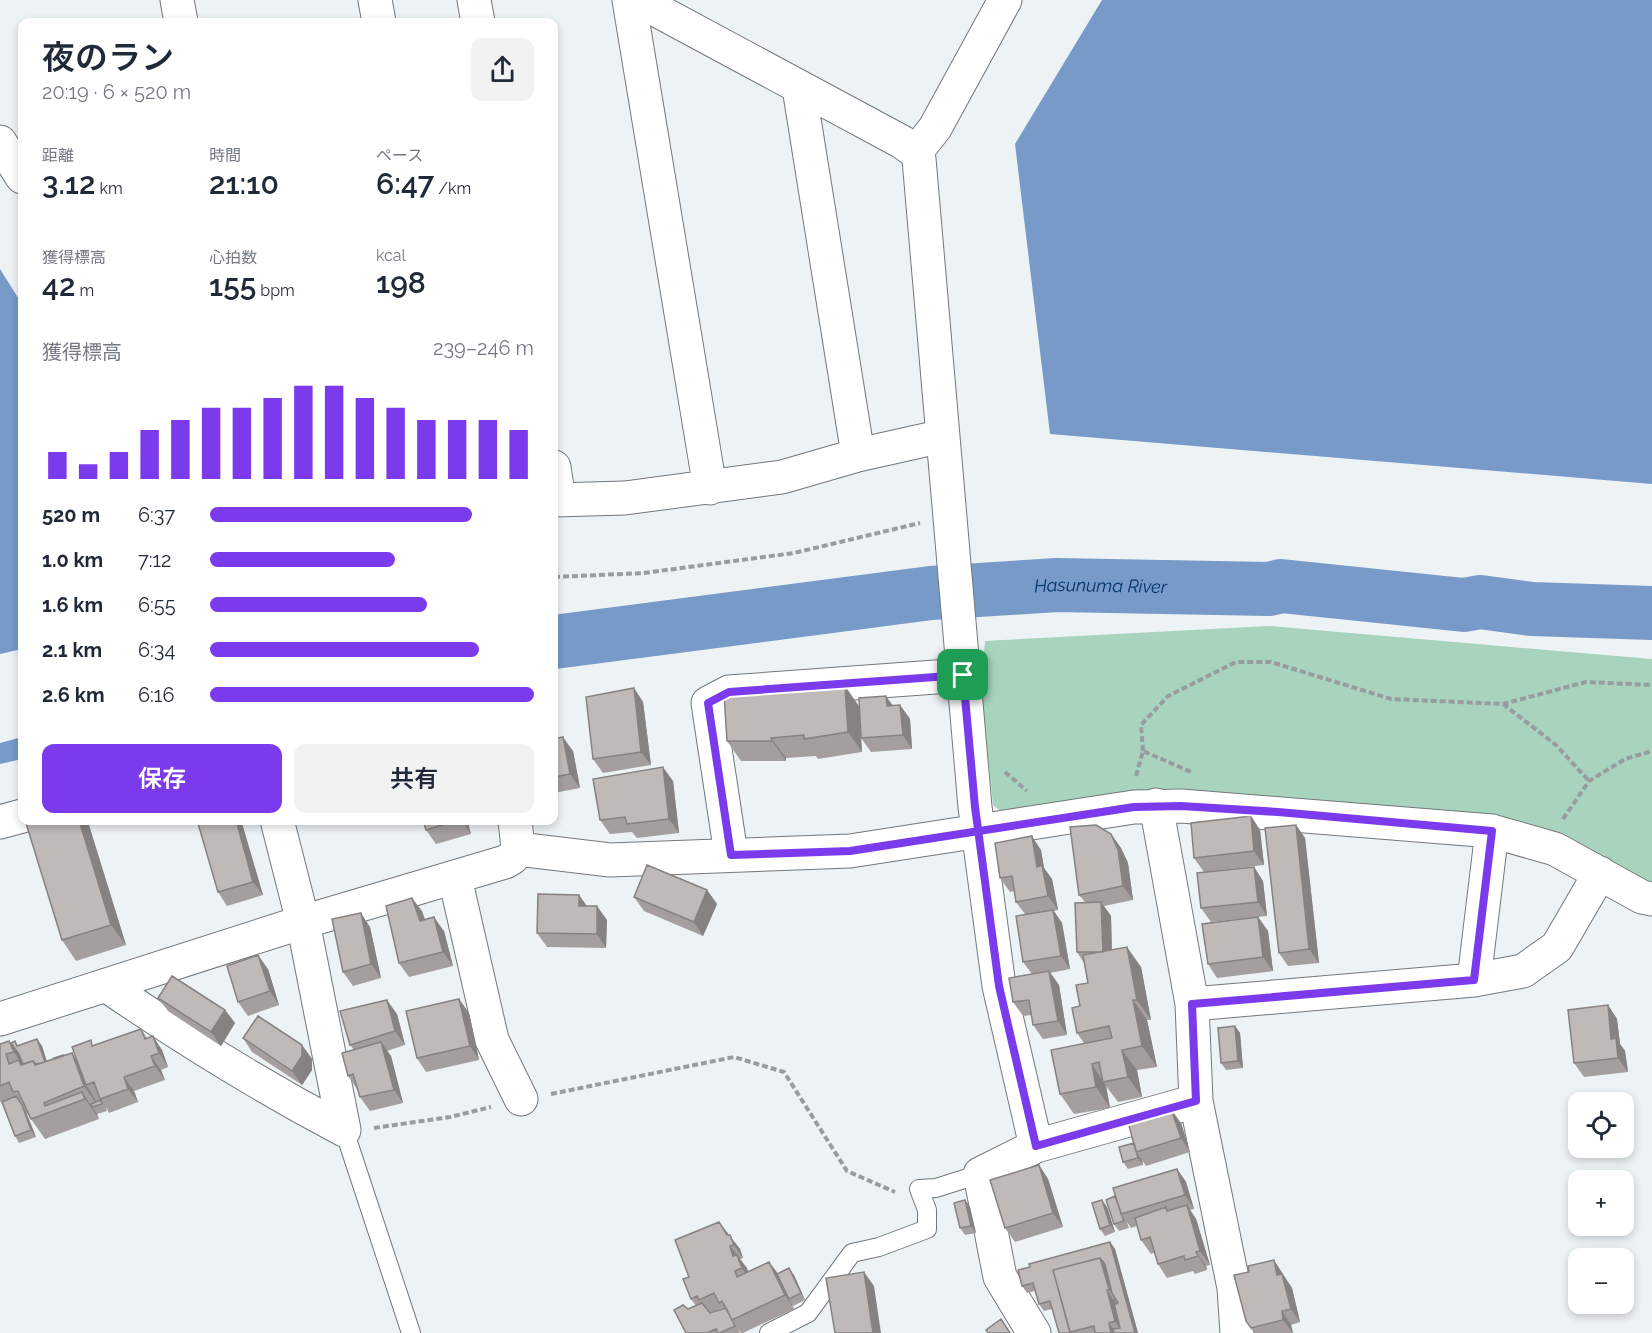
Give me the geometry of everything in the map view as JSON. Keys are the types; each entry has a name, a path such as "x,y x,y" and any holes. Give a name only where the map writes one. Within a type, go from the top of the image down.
{"street":[{"path":"177,0 180,18"},
{"path":"375,0 378,18"},
{"path":"474,0 477,18"},
{"path":"629,0 710,488"},
{"path":"638,0 916,152 921,168 961,660 978,831 999,986 1036,1146"},
{"path":"916,152 935,128 1005,0"},
{"path":"799,88 858,455"},
{"path":"0,142 18,171"},
{"path":"558,500 625,498 782,477 858,455 944,436"},
{"path":"731,855 708,703 729,692 961,660"},
{"path":"1156,806 1192,1004 1196,1101 1234,1288 1237,1333"},
{"path":"0,1019 303,922 505,862 512,858 516,835 610,860 850,851 1156,806 1278,812 1492,831 1555,849 1642,897 1652,899"},
{"path":"0,822 18,817"},
{"path":"278,825 303,922 344,1130"},
{"path":"1474,980 1492,831"},
{"path":"1192,1004 1474,980 1523,971 1557,947 1600,873"},
{"path":"455,878 492,1040 521,1100"},
{"path":"106,985 174,1032 268,1090 344,1130"},
{"path":"1034,1333 1000,1277 980,1174 1036,1146 1196,1101"}],"lane":[{"path":"344,1130 411,1333"},
{"path":"769,1333 808,1313 852,1253 879,1247 927,1229 927,1210 919,1189 936,1188 980,1174"}],"path":[{"path":"558,577 644,573 794,553 905,525 950,519"},
{"path":"1143,750 1141,724 1168,696 1236,662 1271,662 1391,699 1503,704 1586,682 1652,685"},
{"path":"1503,704 1556,745 1589,781"},
{"path":"1560,824 1589,781 1625,759 1652,751"},
{"path":"344,1130 450,1118 521,1100 734,1057 784,1072 847,1171 890,1192 919,1189"}],"green space":[{"path":"1269,626 1652,659 1652,885 1566,839 1003,813 993,805 981,688 985,641"}],"water":[{"path":"1102,0 1652,0 1652,484 1050,434 1015,144"},
{"path":"0,269 18,298 18,650 0,654"},
{"path":"763,604 765,625 558,652 558,631"},
{"path":"18,738 18,760 0,764 0,743"}],"building":[{"path":"845,686 848,732 804,739 804,735 771,738 772,741 727,741 724,695"},
{"path":"634,688 641,752 593,759 586,697"},
{"path":"886,696 887,706 900,705 903,735 861,738 859,698"},
{"path":"563,737 570,774 558,776 558,738"},
{"path":"663,767 669,819 627,824 625,817 600,820 593,779"},
{"path":"1251,816 1254,851 1194,858 1191,823"},
{"path":"27,825 81,825 111,925 62,940"},
{"path":"198,825 237,825 253,882 218,892"},
{"path":"424,825 442,825 426,830"},
{"path":"1096,825 1111,834 1118,850 1123,886 1079,895 1070,827"},
{"path":"1296,825 1309,949 1279,953 1265,828"},
{"path":"1032,836 1037,867 1042,865 1048,896 1016,902 1012,876 1000,878 995,843"},
{"path":"647,865 707,890 694,922 634,897"},
{"path":"1254,867 1258,902 1201,908 1197,873"},
{"path":"538,894 579,895 579,906 597,906 597,934 537,933"},
{"path":"412,898 420,921 434,917 443,952 399,963 386,906"},
{"path":"1101,902 1103,952 1077,952 1075,903"},
{"path":"1053,910 1061,956 1023,962 1016,916"},
{"path":"361,913 371,964 343,972 332,919"},
{"path":"1258,917 1263,957 1208,964 1202,924"},
{"path":"1127,947 1137,1000 1133,1000 1142,1046 1122,1050 1128,1077 1103,1082 1099,1062 1092,1064 1096,1087 1060,1094 1051,1050 1112,1038 1109,1026 1077,1033 1072,1008 1080,1006 1076,985 1088,983 1083,955"},
{"path":"258,955 270,991 238,1002 227,966"},
{"path":"1049,971 1058,1021 1033,1025 1029,1000 1013,1002 1009,978"},
{"path":"172,976 225,1010 211,1032 158,998"},
{"path":"459,999 470,1046 417,1058 406,1011"},
{"path":"387,1000 395,1031 350,1045 340,1011"},
{"path":"1608,1005 1611,1039 1616,1038 1618,1058 1574,1063 1568,1010"},
{"path":"258,1016 302,1045 302,1056 292,1071 243,1038"},
{"path":"1235,1026 1238,1061 1221,1063 1218,1028"},
{"path":"141,1029 145,1039 153,1036 159,1053 151,1056 155,1066 124,1077 128,1089 100,1099 94,1082 86,1085 72,1047 91,1040 92,1046"},
{"path":"37,1039 45,1062 36,1064 33,1061 23,1064 11,1043 15,1041 17,1046"},
{"path":"9,1041 14,1052 6,1054 9,1064 19,1060 21,1065 33,1061 35,1065 72,1053 84,1086 44,1103 45,1106 82,1092 85,1099 31,1119 18,1091 13,1092 9,1082 0,1086 0,1044"},
{"path":"381,1042 394,1090 360,1097 353,1074 348,1076 342,1053"},
{"path":"16,1096 22,1105 31,1130 15,1136 2,1102"},
{"path":"101,1100 102,1104 92,1107 91,1104"},
{"path":"1171,1109 1181,1138 1136,1152 1128,1122"},
{"path":"1134,1143 1138,1158 1123,1162 1119,1147"},
{"path":"1039,1165 1053,1213 1005,1228 990,1180"},
{"path":"1177,1169 1185,1195 1121,1214 1113,1188"},
{"path":"1115,1196 1124,1221 1114,1224 1106,1200"},
{"path":"965,1200 971,1226 960,1228 954,1203"},
{"path":"1102,1200 1110,1225 1100,1229 1092,1203"},
{"path":"1187,1205 1200,1251 1196,1252 1198,1256 1185,1260 1184,1256 1158,1264 1150,1237 1141,1240 1135,1218 1166,1207 1167,1211"},
{"path":"719,1222 727,1235 730,1235 734,1245 730,1246 733,1256 737,1255 742,1268 735,1271 737,1277 769,1262 785,1295 732,1320 722,1301 719,1303 714,1293 699,1300 697,1296 691,1299 683,1279 689,1277 675,1240"},
{"path":"1110,1242 1135,1333 1114,1333 1113,1329 1120,1328 1113,1299 1116,1304 1118,1303 1112,1293 1105,1264 1100,1258 1053,1270 1070,1333 1059,1333 1050,1301 1039,1304 1033,1283 1022,1286 1018,1270 1030,1267 1029,1264"},
{"path":"1100,1258 1115,1321 1109,1323 1111,1333 1095,1333 1094,1326 1070,1332 1053,1270"},
{"path":"1274,1260 1277,1275 1282,1274 1291,1309 1282,1311 1283,1320 1251,1328 1246,1321 1234,1275 1249,1272 1248,1266"},
{"path":"789,1268 801,1293 789,1299 777,1274"},
{"path":"864,1272 873,1333 835,1333 826,1278"},
{"path":"702,1303 710,1313 726,1308 735,1326 720,1333 716,1329 707,1333 686,1333 674,1310 683,1305 688,1309"},
{"path":"1001,1319 1010,1333 988,1333 986,1330"}],"waterway":[{"name":"Hasunuma River","path":"558,641 931,593 1057,585 1269,589 1281,586 1464,605 1480,602 1532,609 1652,613"}],"route":[{"path":"963,675 849,686 729,692 708,703 731,855 850,851 978,831 1134,807 1156,806 1278,812 1492,831 1474,980 1192,1004 1196,1101 1036,1146 999,986 981,857 978,831 975,807 963,675"}]}
